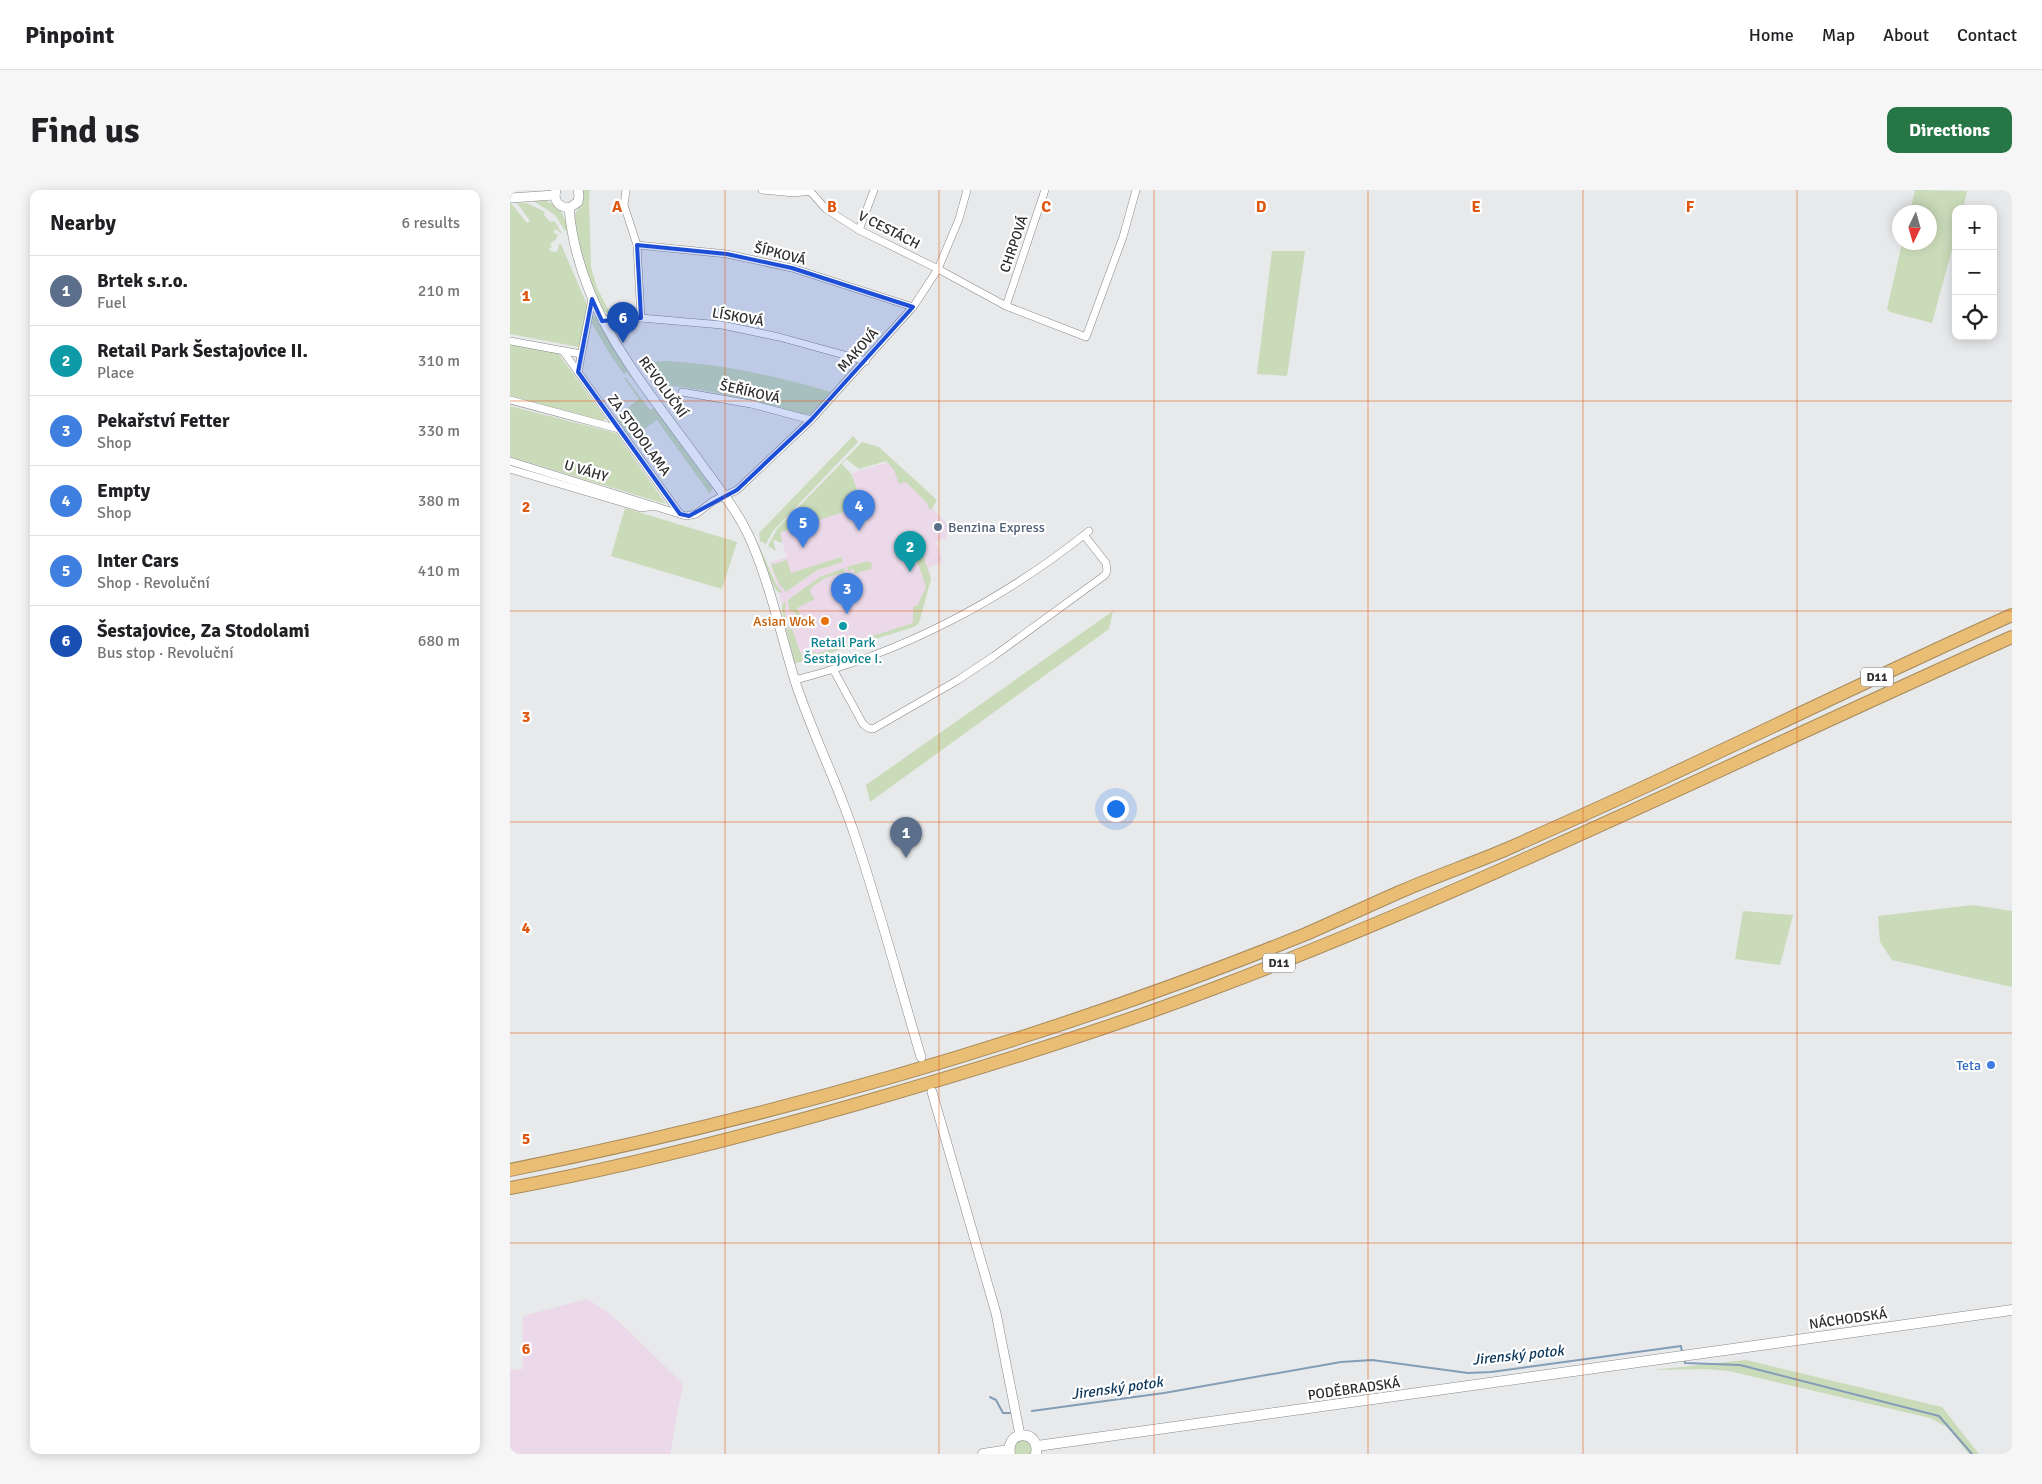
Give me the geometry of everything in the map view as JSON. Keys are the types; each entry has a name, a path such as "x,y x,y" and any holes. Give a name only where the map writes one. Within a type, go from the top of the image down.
{"highway":[{"name":"D11","path":"510,1170 627,1145 786,1106 934,1064 1141,996 1306,934 1405,890 1504,850 2012,615"},
{"name":"D11","path":"510,1188 630,1163 792,1123 1072,1039 1206,991 1376,923 1511,866 2012,637"}],"main road":[{"name":"NÁCHODSKÁ","path":"1674,1359 2012,1310"},
{"name":"PODĚBRADSKÁ","path":"1020,1435 1031,1437 1036,1450 1674,1359"},
{"path":"984,1454 1009,1452 1013,1439 1020,1435"}],"street":[{"path":"510,198 555,193 559,205 568,208 578,202 578,190"},
{"path":"626,190 624,205 638,245 640,318"},
{"path":"762,190 794,193 809,190"},
{"name":"V CESTÁCH","path":"809,190 826,209 860,230 1006,306 1086,337 1123,237 1136,190"},
{"path":"860,230 874,190"},
{"name":"MAKOVÁ","path":"725,496 737,490 811,420 866,362 913,307 938,269 959,219 967,190"},
{"name":"CHRPOVÁ","path":"1006,306 1045,190"},
{"name":"REVOLUČNÍ","path":"568,208 576,254 592,300 602,321 637,375 725,496 752,543 774,605 795,680 854,833 921,1057"},
{"name":"ŠÍPKOVÁ","path":"638,245 727,254 792,268 913,307"},
{"path":"578,372 592,300"},
{"name":"LÍSKOVÁ","path":"602,321 615,317 640,318 722,326 779,337 866,362"},
{"path":"510,341 581,354"},
{"name":"ZA STODOLAMA","path":"562,351 680,514"},
{"name":"ŠEŘÍKOVÁ","path":"682,392 752,404 811,420"},
{"path":"510,400 620,429"},
{"name":"U VÁHY","path":"510,461 680,514"},
{"name":"U VÁHY","path":"510,469 641,508 654,506"},
{"path":"680,514 692,515 713,501 725,496"},
{"path":"795,680 833,669 894,646 965,613 1026,578 1086,533 1106,564 1107,571 1105,575 994,656 958,680 873,728 868,728 863,724 833,669"},
{"path":"932,1092 996,1313 1020,1435"}],"highlighted area":[{"path":"637,245 727,254 792,268 913,307 811,420 737,490 689,516 680,514 578,372 592,299 602,321 641,318"}],"shaded area":[{"path":"888,462 949,526 946,538 936,542 943,562 929,567 931,579 913,623 801,661 789,630 770,562 787,557 778,530 861,503 852,473"},
{"path":"587,1299 608,1312 683,1384 670,1454 510,1454 510,1370 523,1369 523,1316"}],"green space":[{"path":"582,190 590,190 591,267 597,288 611,315 602,310 580,259 574,216 580,205"},
{"path":"1915,190 1967,191 1964,205 1952,205 1952,250 1932,323 1890,312 1887,309 1900,250 1937,250 1937,205 1912,205"},
{"path":"532,200 546,201 557,207 564,217 568,231 565,231 555,215"},
{"path":"510,202 527,223 530,221 517,203 527,203 545,212 544,215 550,222 555,221 562,234 556,229 553,232 558,235 550,244 552,247 549,249 550,251 557,252 559,244 561,244 588,307 581,346 510,334"},
{"path":"1272,251 1305,251 1287,376 1257,374"},
{"path":"592,315 594,317 597,316 633,374 630,377 627,372 624,374 611,356 591,322"},
{"path":"510,343 558,353 606,419 603,421 510,396"},
{"path":"666,361 708,365 749,372 831,392 810,414 802,414 776,406 717,393 657,385 642,362"},
{"path":"625,377 650,410 654,408 712,488 710,494 657,420 631,438 616,417 639,399"},
{"path":"510,406 616,433 666,504 510,457"},
{"path":"853,436 858,442 773,531 766,544 760,541 759,533"},
{"path":"862,442 879,447 937,500 932,509 929,509 927,503 906,482 899,484 894,470 886,461 859,469 846,459 842,464 852,475 862,506 780,533 781,543 773,541 776,551 768,546 777,529"},
{"path":"625,508 737,542 722,589 611,556"},
{"path":"758,543 776,584 783,593 778,592 774,587 755,544"},
{"path":"923,544 926,547 921,549 931,579 919,623 914,627 794,664 782,610 782,605 786,601 785,613 789,630 792,629 801,654 808,652 809,655 815,651 816,654 913,623 913,607 918,605 926,587 914,552 903,555 902,549"},
{"path":"841,557 843,562 817,570 786,592 779,584 771,565 787,560 791,573"},
{"path":"867,561 872,563 871,569 855,574 853,569 848,571 847,567"},
{"path":"844,568 845,572 825,578 811,588 810,592 815,599 797,608 804,622 799,623 795,613 789,610 788,600 820,577"},
{"path":"1113,611 1109,629 870,802 866,785"},
{"path":"1973,905 2012,911 2012,987 1892,960 1880,942 1878,916"},
{"path":"1743,911 1793,915 1780,965 1735,959"},
{"path":"1746,1360 1942,1407 1979,1454 1969,1454 1947,1427 1930,1418 1729,1371 1706,1369 1653,1370"},
{"path":"1023,1439 1031,1444 1031,1454 1014,1454 1014,1443"}],"waterway":[{"name":"Jirenský potok","path":"1032,1411 1164,1393 1341,1362 1372,1360 1468,1373 1491,1372 1681,1346 1682,1352"},
{"name":"Jirenský potok","path":"1684,1359 1685,1363 1740,1365 1939,1416 1972,1454"},
{"name":"Jirenský potok","path":"990,1397 996,1400 1003,1413 1010,1413"}],"place":[{"name":"Šestajovice, Za Stodolami","path":"623,343"},
{"name":"Benzina Express","path":"938,527"},
{"name":"Empty","path":"859,531"},
{"name":"Inter Cars","path":"803,548"},
{"name":"Retail Park Šestajovice II.","path":"910,572"},
{"name":"Pekařství Fetter","path":"847,614"},
{"name":"Asian Wok","path":"825,621"},
{"name":"Retail Park Šestajovice I.","path":"843,626"},
{"name":"Brtek s.r.o.","path":"906,858"},
{"name":"Teta","path":"1991,1065"}]}
